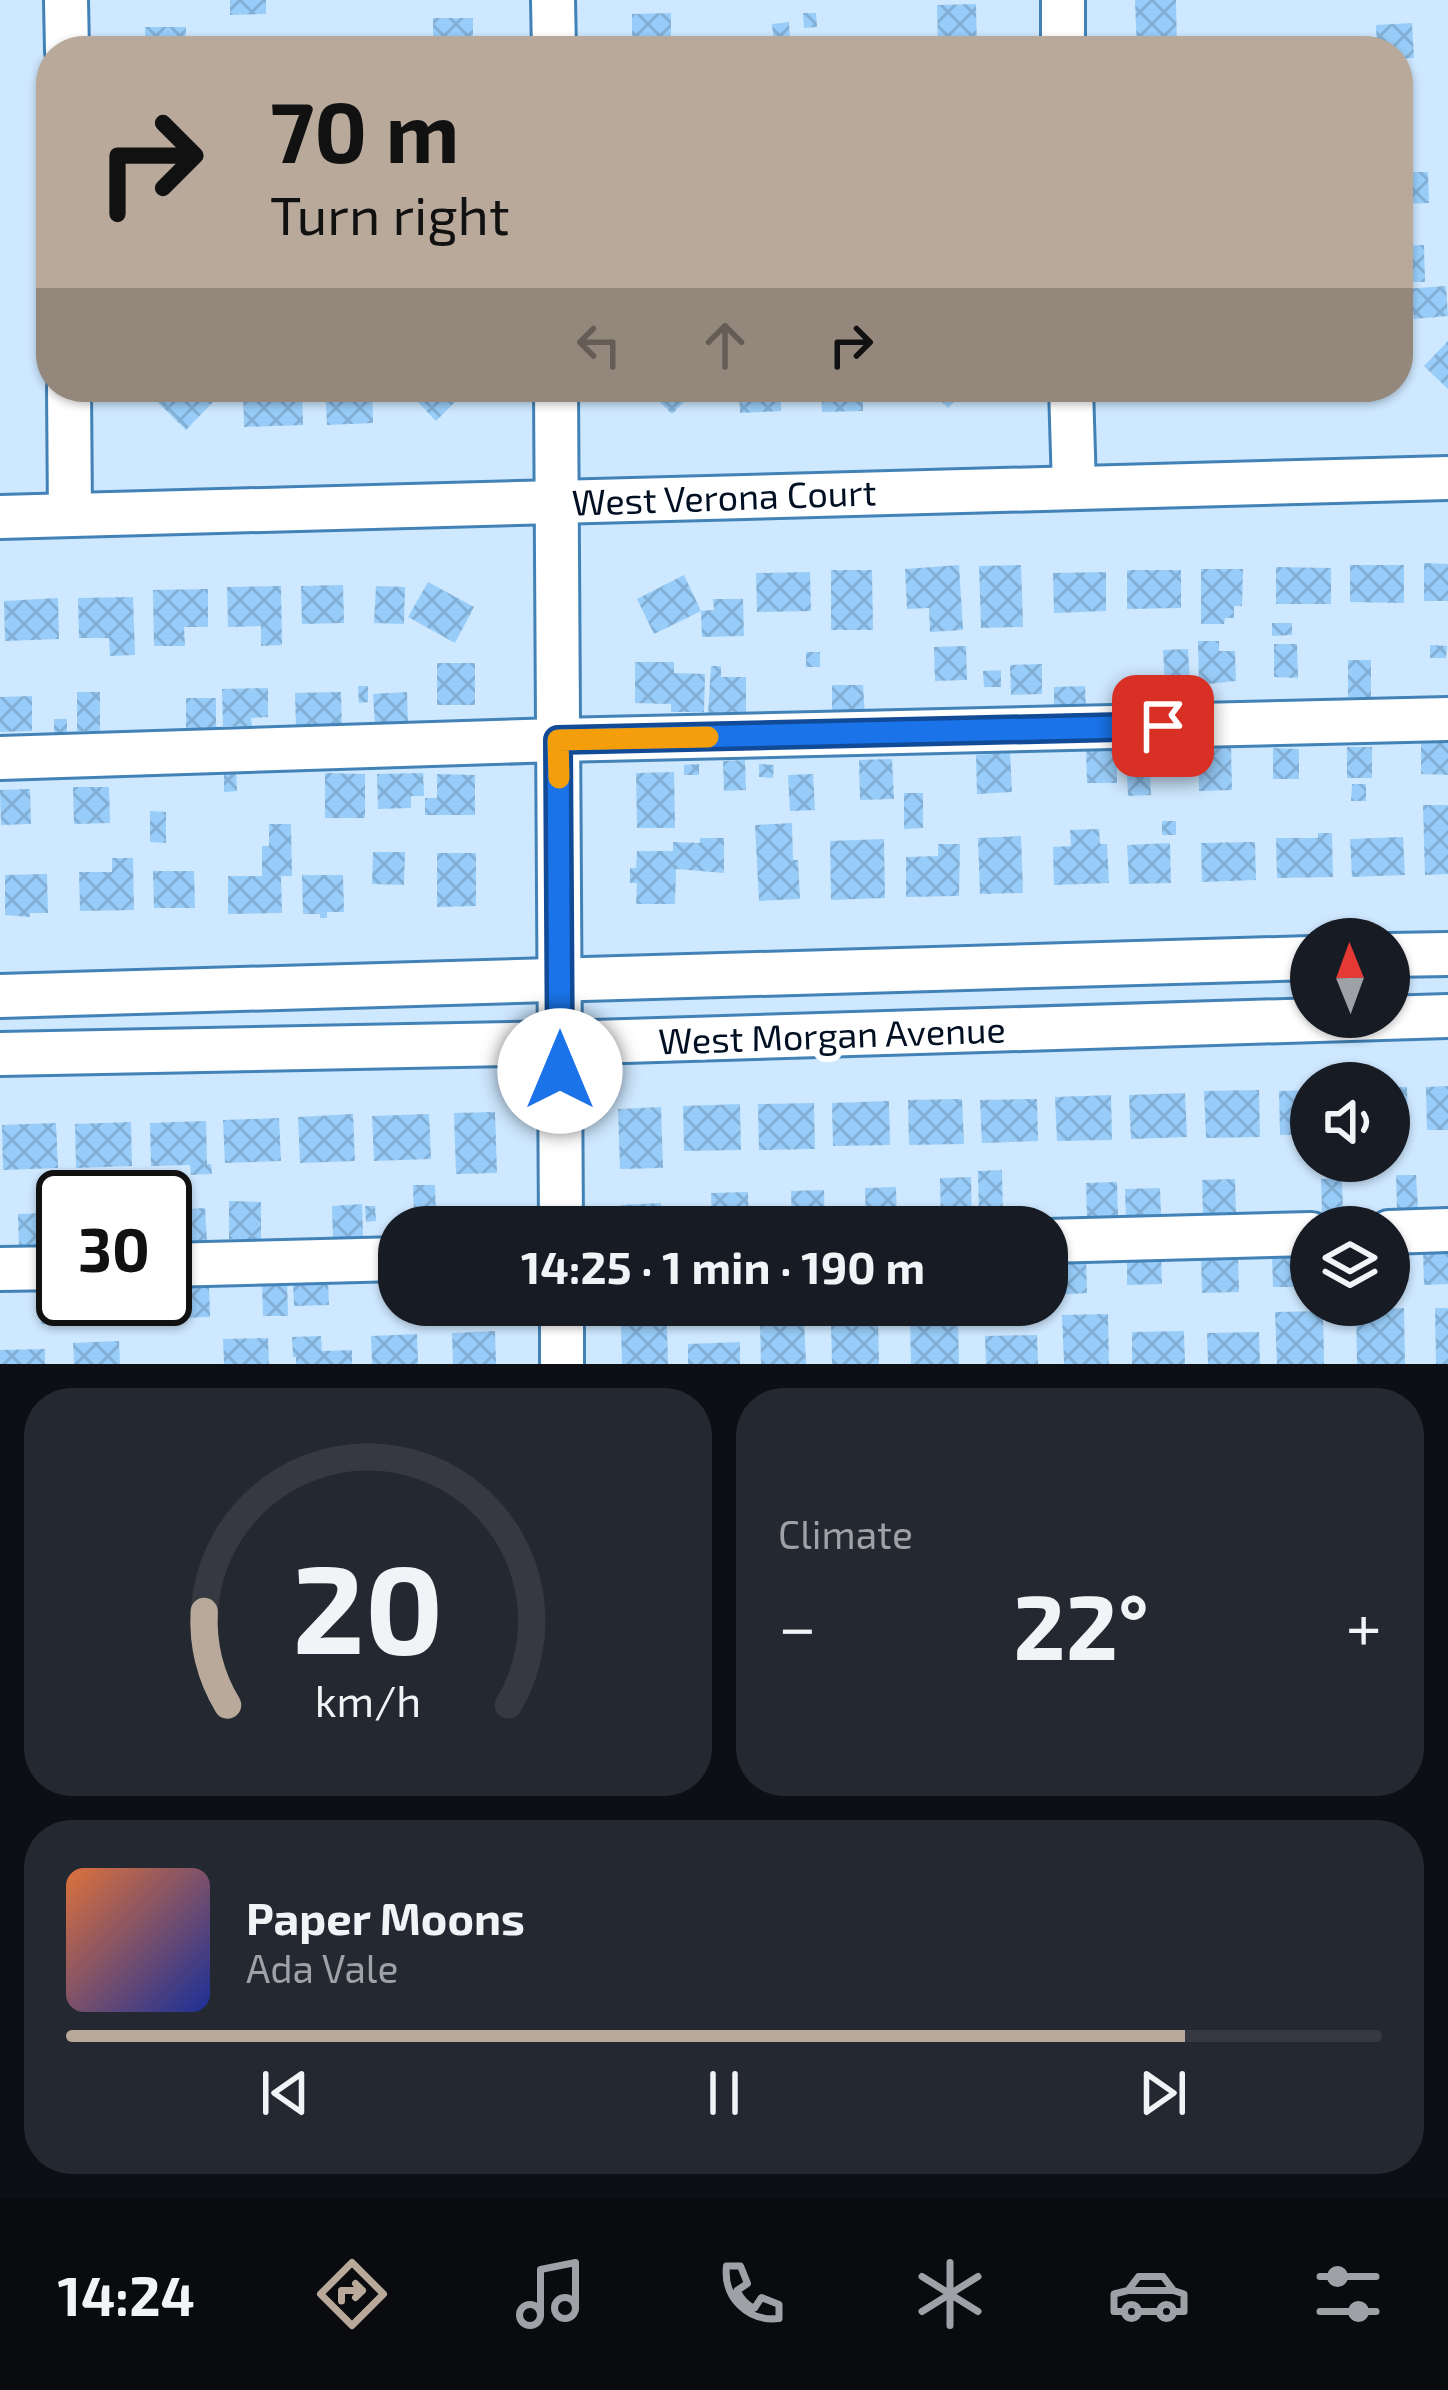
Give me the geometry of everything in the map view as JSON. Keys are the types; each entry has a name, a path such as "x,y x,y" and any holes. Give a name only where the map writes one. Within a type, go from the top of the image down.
{"street":[{"path":"66,0 67,36"},
{"path":"553,0 554,36"},
{"path":"1063,0 1063,36"},
{"path":"69,402 70,515"},
{"path":"556,402 561,1206"},
{"path":"1071,402 1074,488"},
{"name":"West Verona Court","path":"0,517 1448,478"},
{"path":"0,758 1448,719"},
{"path":"1410,955 1448,954"},
{"name":"West Morgan Avenue","path":"0,996 1290,958"},
{"path":"1267,959 1269,1022"},
{"name":"West Morgan Avenue","path":"0,1054 1448,1016"},
{"path":"1410,1231 1448,1230"},
{"path":"1068,1240 1290,1235"},
{"path":"192,1264 378,1260"},
{"path":"0,1269 36,1268"},
{"path":"562,1326 562,1364"}],"building":[{"path":"230,0 266,0 266,14 230,15"},
{"path":"1135,0 1176,0 1177,36 1136,36"},
{"path":"976,4 977,36 938,36 937,5"},
{"path":"671,13 671,36 632,36 632,14"},
{"path":"803,13 816,13 817,27 804,28"},
{"path":"433,18 473,18 473,36 433,36"},
{"path":"789,22 790,36 773,36 772,24"},
{"path":"1412,23 1413,36 1376,36 1376,25"},
{"path":"145,27 186,27 186,36 145,36"},
{"path":"1413,172 1428,172 1429,203 1413,204"},
{"path":"1413,245 1424,245 1425,282 1413,282"},
{"path":"1446,286 1448,316 1414,319 1413,288"},
{"path":"1448,341 1448,389 1424,366"},
{"path":"157,402 213,402 186,430"},
{"path":"243,402 302,402 303,425 244,427"},
{"path":"326,402 372,402 373,423 327,425"},
{"path":"418,402 455,402 436,421"},
{"path":"660,402 684,402 672,414"},
{"path":"740,402 781,402 781,411 740,413"},
{"path":"822,402 863,402 863,411 822,412"},
{"path":"1424,563 1448,564 1448,601 1424,601"},
{"path":"959,565 963,630 930,632 929,608 907,609 905,569"},
{"path":"1021,565 1023,627 981,628 979,566"},
{"path":"1350,565 1404,565 1404,603 1350,602"},
{"path":"1276,567 1331,568 1331,604 1276,604"},
{"path":"1201,569 1243,569 1242,606 1234,606 1234,618 1225,618 1224,624 1201,624"},
{"path":"831,570 872,570 873,630 831,630"},
{"path":"1127,570 1181,570 1181,608 1127,609"},
{"path":"810,572 811,611 757,612 756,573"},
{"path":"1106,572 1106,611 1054,613 1053,573"},
{"path":"684,575 701,611 654,634 637,599"},
{"path":"428,582 474,607 455,643 408,617"},
{"path":"343,585 344,623 302,624 301,586"},
{"path":"281,586 282,645 261,646 261,626 228,627 227,587"},
{"path":"376,586 405,587 404,624 374,623"},
{"path":"208,589 208,627 184,627 185,646 154,646 153,590"},
{"path":"133,597 135,655 110,656 109,638 79,638 78,598"},
{"path":"58,598 59,639 5,641 4,601"},
{"path":"713,599 743,599 744,636 702,637 701,611 714,610"},
{"path":"1272,623 1292,623 1292,635 1272,636"},
{"path":"1198,641 1219,641 1219,651 1235,651 1236,681 1199,685"},
{"path":"1274,644 1297,644 1298,678 1274,677"},
{"path":"1430,645 1447,646 1446,658 1430,658"},
{"path":"966,646 967,680 935,681 934,647"},
{"path":"1188,649 1190,684 1165,685 1163,650"},
{"path":"806,652 820,652 820,667 806,667"},
{"path":"1348,660 1371,660 1371,697 1348,697"},
{"path":"635,662 674,662 674,673 705,674 704,712 671,712 671,704 635,703"},
{"path":"437,663 475,663 475,705 437,705"},
{"path":"1042,664 1042,694 1011,695 1010,665"},
{"path":"711,666 721,666 721,677 746,677 746,714 708,714"},
{"path":"1001,670 1001,687 984,687 983,671"},
{"path":"832,685 863,685 865,716 832,716"},
{"path":"358,686 368,686 368,702 359,703"},
{"path":"1085,686 1086,708 1054,709 1054,687"},
{"path":"268,688 268,717 251,718 252,726 223,726 222,689"},
{"path":"77,692 100,692 100,731 77,731"},
{"path":"341,692 342,727 296,729 295,693"},
{"path":"407,692 408,726 375,727 373,694"},
{"path":"32,696 32,731 0,732 0,697"},
{"path":"186,698 216,698 216,731 186,731"},
{"path":"54,719 67,719 67,737 54,737"},
{"path":"1421,742 1448,742 1448,775 1421,774"},
{"path":"1086,747 1117,747 1117,783 1087,783"},
{"path":"1347,747 1372,747 1372,778 1347,778"},
{"path":"1231,748 1232,790 1199,791 1198,749"},
{"path":"1273,748 1299,749 1299,779 1273,779"},
{"path":"1010,753 1012,792 977,794 976,755"},
{"path":"1149,753 1151,795 1128,796 1126,754"},
{"path":"892,759 894,799 860,800 859,760"},
{"path":"745,760 746,790 724,791 723,761"},
{"path":"699,764 699,775 684,775 684,765"},
{"path":"759,764 774,765 773,778 759,777"},
{"path":"236,771 237,791 224,792 224,772"},
{"path":"674,772 675,828 637,828 636,773"},
{"path":"325,773 365,774 365,818 325,818"},
{"path":"423,773 424,796 411,796 411,808 378,809 377,774"},
{"path":"437,774 475,775 475,815 425,815 425,798 437,798"},
{"path":"813,774 815,810 790,811 788,775"},
{"path":"1352,784 1366,784 1366,801 1351,801"},
{"path":"73,787 109,787 110,823 74,824"},
{"path":"30,789 31,824 1,825 0,790"},
{"path":"904,793 923,793 923,828 904,829"},
{"path":"1423,805 1448,805 1448,874 1425,875"},
{"path":"150,811 166,812 166,843 150,842"},
{"path":"1162,821 1176,821 1176,835 1162,835"},
{"path":"792,823 800,899 759,901 755,825"},
{"path":"269,824 291,824 292,876 281,876 282,913 228,914 228,876 262,876 262,846 269,846"},
{"path":"1099,829 1100,844 1107,844 1109,883 1054,885 1053,847 1071,846 1070,830"},
{"path":"1318,833 1332,833 1333,877 1277,878 1276,838 1318,838"},
{"path":"1021,836 1023,893 980,894 978,838"},
{"path":"1403,837 1405,875 1352,877 1350,839"},
{"path":"700,838 724,838 724,873 676,869 675,904 636,904 637,883 630,883 630,868 636,868 637,851 673,851 673,842 700,843"},
{"path":"884,839 885,898 831,900 830,841"},
{"path":"1255,842 1256,880 1202,882 1201,843"},
{"path":"1170,843 1171,883 1129,884 1127,845"},
{"path":"938,844 960,844 959,896 906,897 906,857 938,856"},
{"path":"373,852 405,852 404,885 372,884"},
{"path":"437,853 476,853 476,906 437,907"},
{"path":"112,858 133,858 134,910 80,911 79,872 112,872"},
{"path":"153,871 194,871 195,908 154,908"},
{"path":"47,874 48,913 5,915 5,875"},
{"path":"302,875 343,875 344,912 327,912 327,918 303,914"},
{"path":"1448,1086 1448,1130 1427,1130 1426,1087"},
{"path":"1259,1090 1260,1137 1206,1138 1204,1091"},
{"path":"1279,1091 1290,1091 1290,1135 1280,1135"},
{"path":"1185,1093 1187,1137 1131,1139 1129,1095"},
{"path":"1111,1095 1112,1140 1057,1141 1055,1097"},
{"path":"962,1099 964,1144 909,1145 908,1100"},
{"path":"1037,1099 1038,1141 982,1143 980,1100"},
{"path":"889,1101 890,1145 833,1146 832,1103"},
{"path":"814,1103 815,1149 759,1150 758,1104"},
{"path":"740,1104 741,1150 684,1151 683,1106"},
{"path":"661,1107 663,1168 620,1169 618,1109"},
{"path":"495,1112 497,1173 456,1174 454,1113"},
{"path":"353,1114 355,1161 300,1163 298,1117"},
{"path":"429,1114 431,1159 374,1161 372,1116"},
{"path":"279,1118 281,1161 225,1163 223,1120"},
{"path":"206,1121 207,1164 212,1174 192,1175 190,1165 151,1166 150,1123"},
{"path":"131,1122 132,1166 76,1168 75,1124"},
{"path":"56,1123 58,1168 3,1170 2,1125"},
{"path":"1002,1170 1003,1206 979,1206 978,1171"},
{"path":"1410,1175 1416,1175 1418,1209 1397,1206 1396,1182 1410,1182"},
{"path":"971,1177 972,1206 941,1206 940,1178"},
{"path":"1235,1179 1236,1213 1203,1214 1202,1180"},
{"path":"1117,1182 1118,1217 1087,1218 1086,1183"},
{"path":"1321,1182 1342,1182 1343,1206 1322,1206"},
{"path":"413,1185 435,1185 436,1206 414,1206"},
{"path":"896,1187 897,1206 866,1206 865,1188"},
{"path":"1160,1188 1161,1216 1126,1217 1125,1189"},
{"path":"824,1190 824,1206 791,1206 791,1191"},
{"path":"748,1192 748,1206 711,1206 711,1193"},
{"path":"229,1201 261,1202 261,1240 229,1239"},
{"path":"362,1204 363,1237 333,1238 332,1206"},
{"path":"365,1206 375,1206 376,1221 366,1222"},
{"path":"205,1208 207,1242 192,1243 192,1209"},
{"path":"36,1213 36,1246 19,1247 18,1214"},
{"path":"1423,1250 1448,1250 1448,1284 1424,1285"},
{"path":"1161,1253 1162,1284 1127,1285 1127,1254"},
{"path":"1290,1253 1290,1287 1273,1287 1272,1254"},
{"path":"1238,1257 1239,1292 1202,1293 1201,1258"},
{"path":"1086,1258 1087,1293 1068,1294 1068,1259"},
{"path":"328,1279 329,1305 294,1306 293,1280"},
{"path":"287,1280 288,1316 263,1316 262,1281"},
{"path":"209,1284 210,1317 192,1318 192,1285"},
{"path":"1435,1308 1448,1308 1448,1364 1436,1364"},
{"path":"1275,1312 1290,1312 1290,1326 1323,1326 1324,1364 1277,1364"},
{"path":"1108,1314 1109,1364 1064,1364 1062,1326 1068,1326 1068,1315"},
{"path":"621,1326 667,1326 668,1364 622,1364"},
{"path":"760,1326 804,1326 806,1364 761,1364"},
{"path":"831,1326 878,1326 879,1364 832,1364"},
{"path":"910,1326 958,1326 959,1364 911,1364"},
{"path":"1356,1326 1404,1326 1405,1364 1357,1364"},
{"path":"495,1331 496,1364 453,1364 452,1333"},
{"path":"1184,1331 1185,1364 1132,1364 1132,1332"},
{"path":"1259,1332 1260,1364 1208,1364 1207,1333"},
{"path":"417,1334 418,1364 372,1364 371,1336"},
{"path":"1037,1335 1038,1364 986,1364 985,1336"},
{"path":"321,1336 322,1351 352,1350 352,1364 296,1364 292,1337"},
{"path":"268,1338 269,1364 224,1364 223,1339"},
{"path":"119,1341 120,1364 74,1364 73,1343"},
{"path":"740,1342 740,1364 688,1364 688,1344"},
{"path":"45,1349 45,1364 0,1364 0,1350"}],"slow traffic":[{"path":"559,778 558,740 708,737"}],"route":[{"path":"560,1071 558,740 1163,726"}]}
